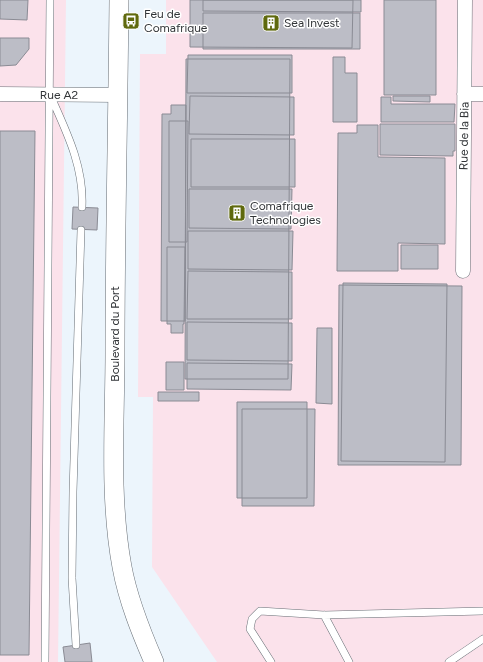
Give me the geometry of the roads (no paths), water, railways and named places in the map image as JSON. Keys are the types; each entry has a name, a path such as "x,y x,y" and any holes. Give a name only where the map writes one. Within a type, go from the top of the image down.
{"main road":[{"name":"Boulevard du Port","path":"119,0 115,327 115,485 118,536 122,568 131,603 154,662"}],"street":[{"name":"Rue de la Bia","path":"463,271 465,0"},
{"name":"Rue A2","path":"0,94 118,95"},
{"path":"464,94 483,94"}],"lane":[{"path":"45,662 50,0"},
{"path":"50,94 71,143 80,170 83,189 82,207"},
{"path":"76,645 72,585 73,492 81,230"},
{"path":"271,662 250,628 252,619 260,611 324,615 483,611"},
{"path":"324,615 349,662"},
{"path":"449,662 483,639"}],"place":[{"name":"Feu de Comafrique","path":"131,21"},
{"name":"Sea Invest","path":"271,23"},
{"name":"Comafrique Technologies","path":"237,213"}]}
